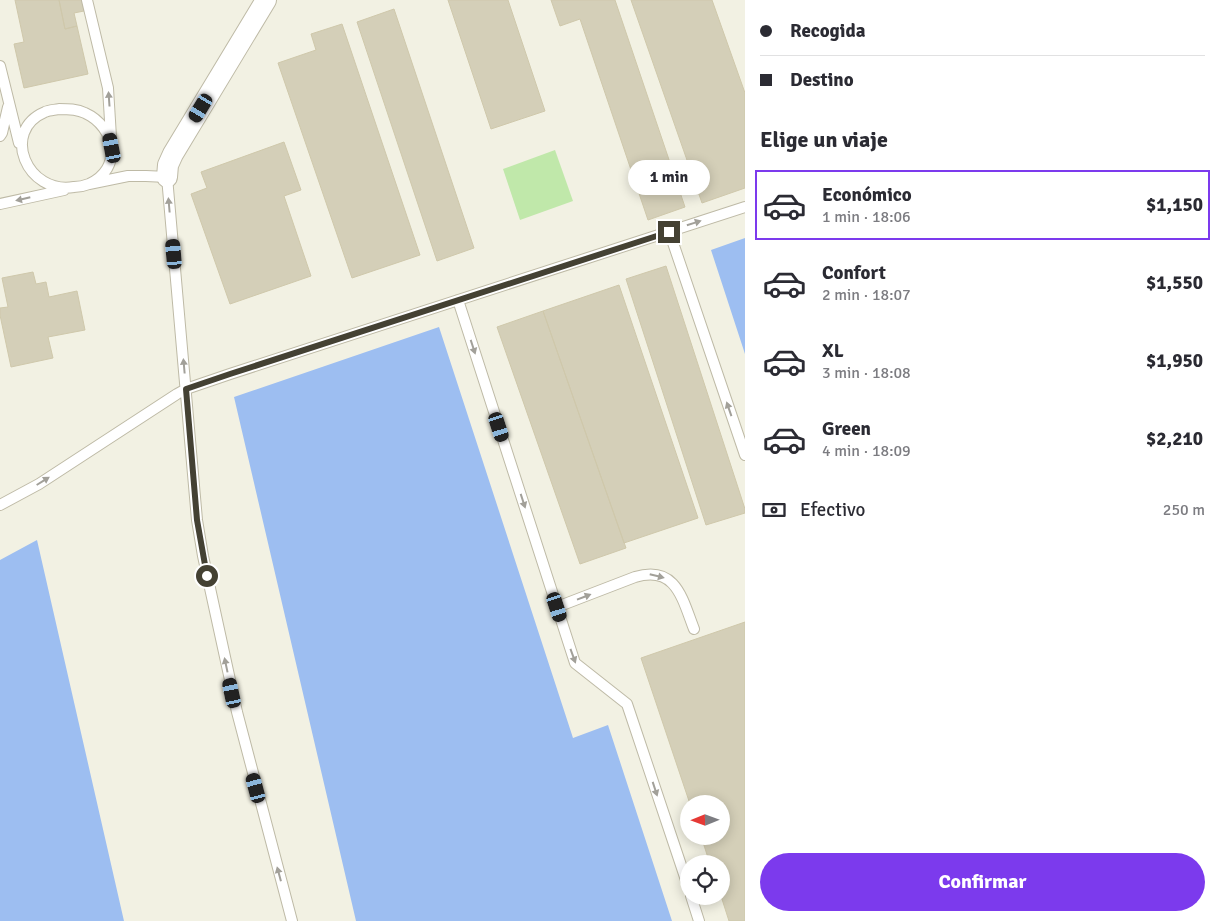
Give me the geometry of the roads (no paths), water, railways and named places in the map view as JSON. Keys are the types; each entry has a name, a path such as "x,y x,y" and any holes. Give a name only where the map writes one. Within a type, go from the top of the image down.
{"street":[{"path":"167,177 168,165 173,154 266,0"}],"lane":[{"path":"0,66 22,158 34,176 56,188 84,185 98,178 106,170 112,148 108,88 87,0"},
{"path":"0,136 9,104"},
{"path":"20,149 20,139 23,130 36,116 60,109 84,112 94,118 106,130 110,137 112,148"},
{"path":"0,204 128,176 167,177 197,520 203,556 236,712 292,921"},
{"path":"0,505 39,484 186,389 745,207"},
{"path":"669,232 745,455"},
{"path":"458,300 575,663 627,704 680,862"},
{"path":"557,607 634,577 652,574 668,579 674,584 679,591 694,629"},
{"path":"694,905 699,921"}],"water":[{"path":"745,238 745,354 711,250"},
{"path":"439,327 573,738 608,725 672,921 356,921 234,397"},
{"path":"37,540 124,921 0,921 0,560"}]}
